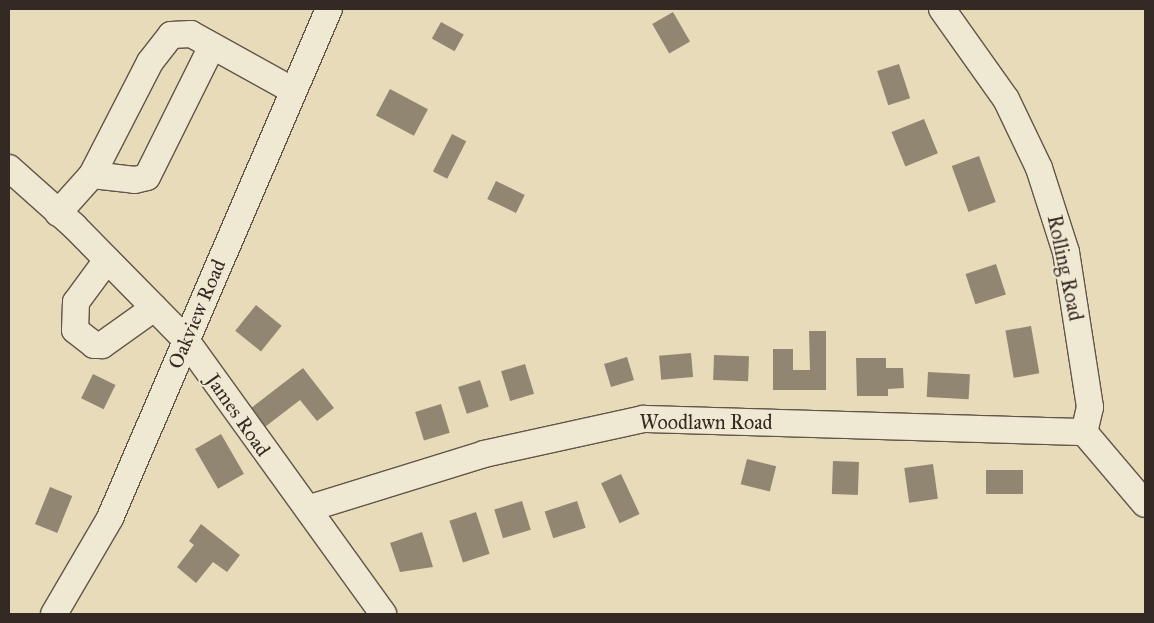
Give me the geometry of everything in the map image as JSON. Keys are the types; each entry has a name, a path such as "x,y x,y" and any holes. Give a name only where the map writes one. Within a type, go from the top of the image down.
{"street":[{"name":"Oakview Road","path":"54,614 110,518 292,90 329,9"},
{"name":"Rolling Road","path":"942,9 1006,98 1040,168 1066,252 1090,407 1084,432"},
{"path":"58,212 92,175 163,42 182,33 212,46 292,90"},
{"path":"92,175 135,180 147,177 212,46"},
{"name":"James Road","path":"9,168 58,212 185,339 290,488 310,508 383,614"},
{"path":"107,260 76,302 75,330 94,345 102,345 154,308"},
{"name":"Woodlawn Road","path":"310,508 484,454 643,419 1084,432"},
{"path":"1084,432 1145,504"}],"building":[{"path":"673,12 690,41 669,53 652,24"},
{"path":"441,22 464,35 455,51 432,39"},
{"path":"899,64 910,98 888,105 877,71"},
{"path":"390,89 428,109 414,136 376,115"},
{"path":"924,119 938,153 905,166 892,132"},
{"path":"452,134 466,141 447,179 433,171"},
{"path":"979,156 996,202 969,212 952,166"},
{"path":"496,181 525,195 516,213 487,199"},
{"path":"996,264 1006,294 975,304 966,274"},
{"path":"256,305 282,326 261,351 235,331"},
{"path":"1031,326 1039,373 1014,378 1005,331"},
{"path":"809,331 826,331 826,390 773,390 773,349 793,349 793,370 810,370"},
{"path":"691,353 693,377 661,380 659,356"},
{"path":"714,355 749,356 748,381 713,380"},
{"path":"627,357 634,380 611,387 604,364"},
{"path":"856,358 886,358 886,368 903,368 904,388 888,389 888,396 857,396"},
{"path":"525,364 534,394 510,401 501,371"},
{"path":"303,368 334,408 317,421 300,400 261,430 246,412"},
{"path":"928,372 970,374 969,399 927,397"},
{"path":"93,374 115,385 104,409 81,398"},
{"path":"480,380 489,407 467,414 458,387"},
{"path":"441,404 450,433 424,441 415,412"},
{"path":"221,434 244,474 218,489 195,449"},
{"path":"747,459 776,466 770,491 741,484"},
{"path":"833,461 859,462 858,495 832,494"},
{"path":"933,464 938,499 909,503 904,468"},
{"path":"986,470 1023,470 1023,494 986,494"},
{"path":"621,474 640,514 620,523 601,483"},
{"path":"50,487 72,496 57,533 35,524"},
{"path":"522,501 531,530 503,538 494,509"},
{"path":"577,501 586,528 553,538 545,512"},
{"path":"476,512 490,554 463,562 449,521"},
{"path":"201,524 240,555 227,572 213,562 196,583 177,567 194,545 189,541"},
{"path":"422,532 433,567 400,572 390,543"}]}
